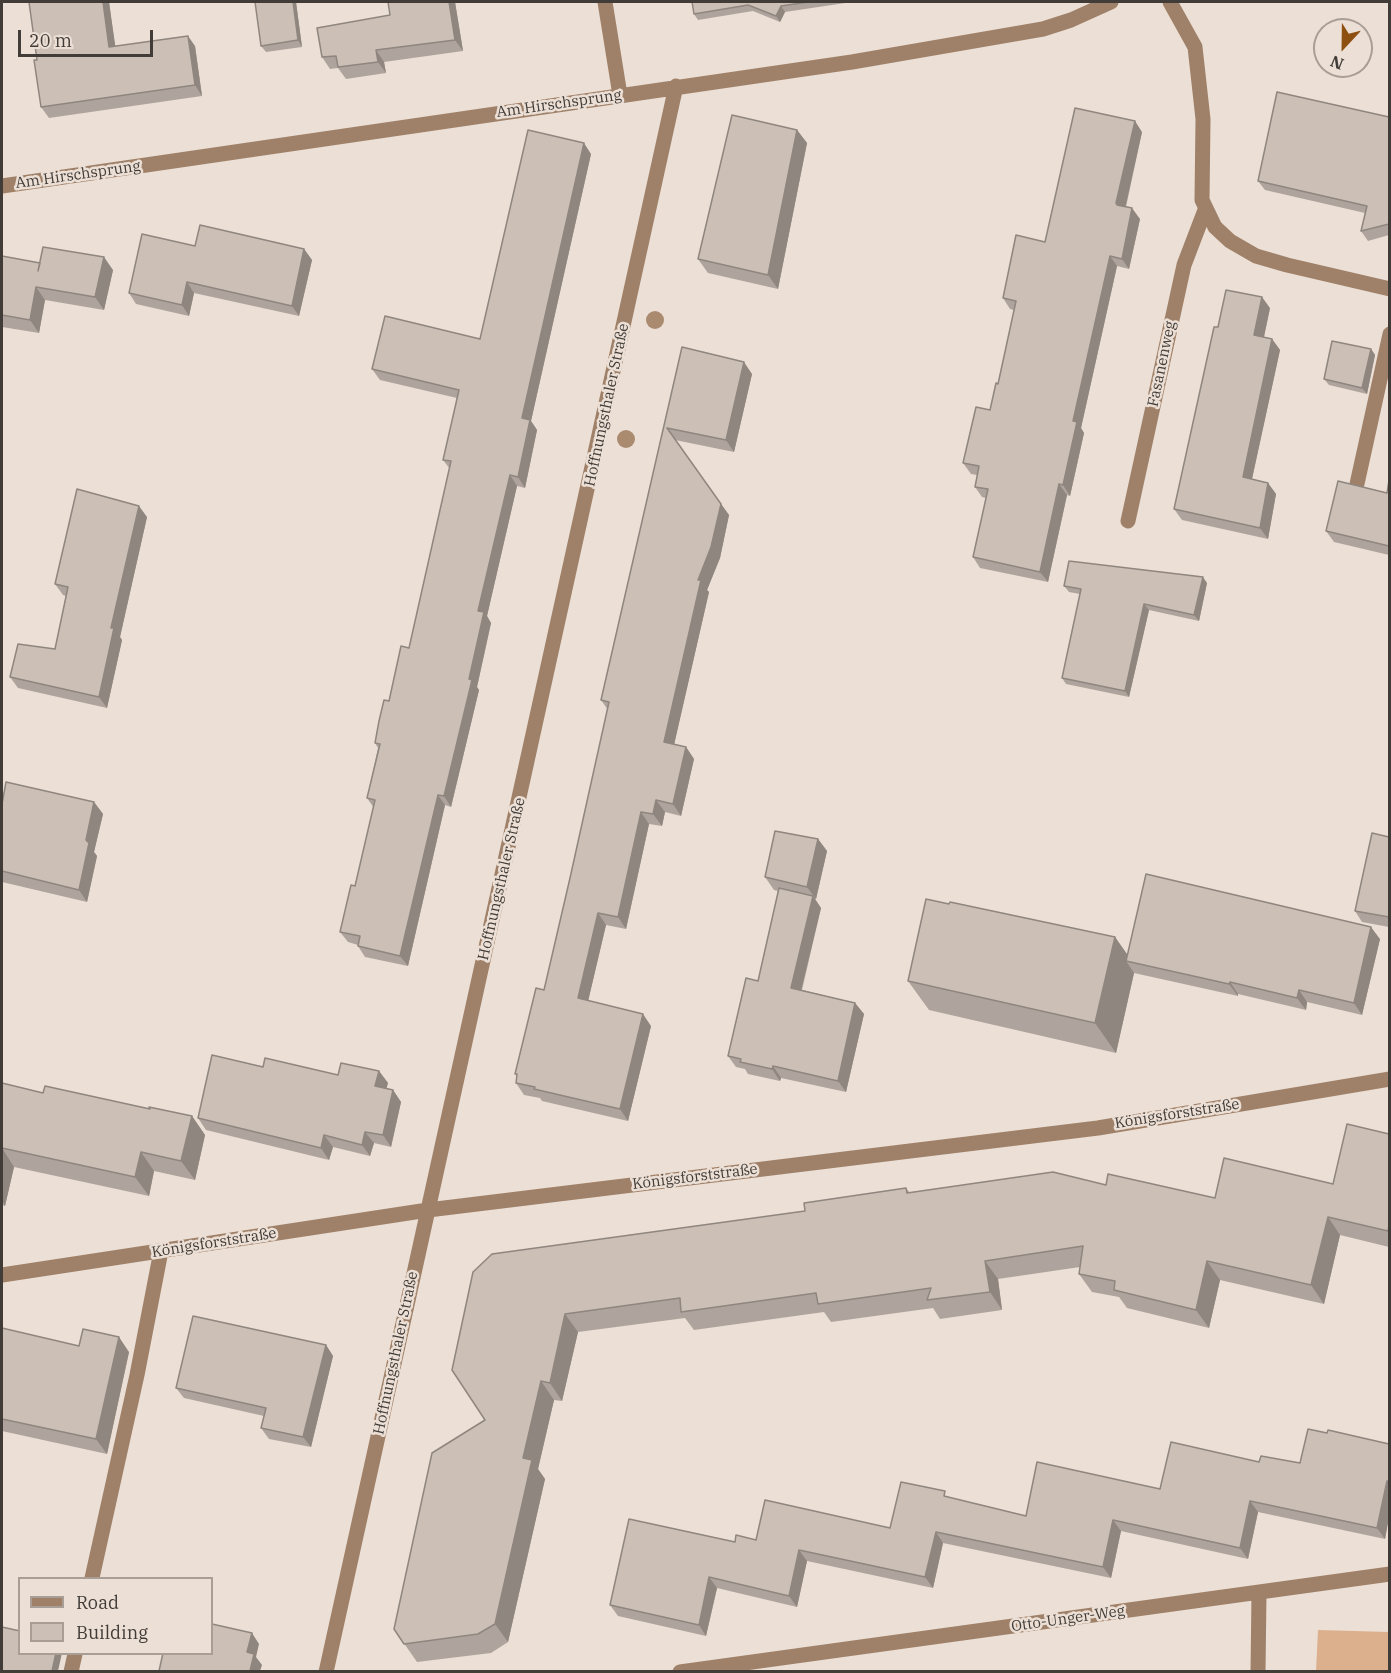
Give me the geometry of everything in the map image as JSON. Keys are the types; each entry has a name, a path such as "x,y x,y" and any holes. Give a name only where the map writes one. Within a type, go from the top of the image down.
{"street":[{"path":"605,2 620,95"},
{"name":"Am Hirschsprung","path":"2,186 852,62 1017,34 1071,20 1111,2"},
{"name":"Fasanenweg","path":"1170,2 1195,47 1203,119 1202,200 1205,210 1222,235 1256,256 1389,289"},
{"name":"Hoffnungsthaler Straße","path":"326,1671 676,87"},
{"name":"Fasanenweg","path":"1128,521 1184,265 1205,210"},
{"path":"1357,484 1389,334"},
{"name":"Königsforststraße","path":"2,1275 428,1210 1098,1128 1389,1079"},
{"path":"92,1577 132,1398 161,1251"},
{"name":"Otto-Unger-Weg","path":"680,1671 746,1667 1389,1574"},
{"path":"1258,1671 1259,1593"},
{"path":"71,1671 75,1655"}],"shaded area":[{"path":"1318,1630 1389,1632 1389,1671 1316,1671"}],"building":[{"path":"29,2 103,2 109,47 188,36 195,85 41,107"},
{"path":"255,2 293,2 298,40 261,46"},
{"path":"388,2 449,2 455,40 376,50 378,62 338,67 336,56 322,57 317,28 390,15"},
{"path":"692,2 808,2 781,6 776,16 748,5 694,14"},
{"path":"1277,92 1389,117 1389,224 1361,231 1367,206 1258,181"},
{"path":"1075,108 1135,121 1116,203 1132,208 1122,259 1110,256 1073,421 1077,422 1063,485 1059,484 1040,572 973,557 988,489 975,487 979,466 963,463 976,407 990,410 996,383 998,384 1016,301 1003,298 1016,235 1045,242"},
{"path":"732,115 797,130 768,275 698,259"},
{"path":"528,130 584,143 522,418 530,420 518,477 510,475 478,611 484,612 469,679 472,680 444,796 438,795 400,956 358,946 360,936 340,932 351,885 355,886 375,800 367,798 380,744 375,743 379,721 384,700 389,701 401,646 409,648 451,461 443,460 459,390 372,369 385,316 480,339"},
{"path":"200,225 304,249 292,306 187,282 182,305 129,293 142,234 195,246"},
{"path":"43,247 104,257 95,297 36,287 30,320 2,315 2,256 40,263"},
{"path":"1226,290 1262,297 1254,335 1272,339 1243,477 1268,483 1260,528 1174,509 1214,327 1218,327"},
{"path":"1332,341 1371,349 1362,388 1324,379"},
{"path":"682,347 744,362 726,440 667,428 721,504 711,547 698,580 701,580 664,742 686,747 673,804 656,800 653,814 641,812 618,917 598,913 578,998 643,1014 620,1109 516,1083 517,1074 515,1074 536,988 544,990 570,878 609,702 601,700"},
{"path":"1389,480 1389,546 1326,531 1338,481 1387,493"},
{"path":"77,489 139,506 111,628 114,628 99,697 10,677 18,644 55,649 68,587 55,584"},
{"path":"1069,561 1203,577 1194,615 1144,604 1125,691 1062,678 1081,589 1064,586"},
{"path":"6,782 94,802 86,840 89,843 79,890 2,871 2,804"},
{"path":"775,831 818,839 807,887 765,877"},
{"path":"1372,833 1389,837 1389,917 1355,911"},
{"path":"1146,874 1371,927 1354,1003 1299,990 1297,998 1126,961"},
{"path":"779,888 813,896 791,988 855,1003 838,1081 773,1066 772,1069 740,1062 741,1059 728,1056 746,978 758,981"},
{"path":"926,899 1115,937 1095,1023 908,981"},
{"path":"212,1055 263,1067 265,1058 338,1075 341,1063 379,1071 375,1086 393,1090 383,1135 365,1132 362,1145 324,1135 321,1148 198,1118"},
{"path":"2,1083 43,1093 45,1086 192,1116 181,1161 141,1152 135,1177 2,1148"},
{"path":"1347,1124 1389,1134 1388,1231 1328,1217 1311,1285 1207,1261 1196,1310 1114,1290 1115,1281 1079,1274 1083,1246 985,1261 990,1292 927,1300 931,1288 818,1304 816,1293 681,1312 680,1298 565,1314 550,1383 541,1381 523,1458 532,1460 495,1624 478,1634 404,1644 394,1629 432,1453 485,1420 452,1370 473,1272 492,1254 805,1211 804,1203 906,1188 907,1193 1053,1172 1106,1185 1108,1174 1215,1198 1224,1158 1333,1184"},
{"path":"193,1316 326,1345 303,1437 261,1428 266,1408 176,1388"},
{"path":"2,1328 79,1346 83,1329 119,1337 96,1439 2,1419"},
{"path":"1308,1429 1327,1433 1328,1430 1389,1444 1389,1481 1387,1481 1377,1528 1250,1501 1240,1548 1113,1520 1103,1567 936,1532 925,1577 799,1550 789,1596 709,1577 699,1625 610,1605 629,1519 735,1542 736,1535 756,1540 765,1500 890,1528 901,1482 945,1491 944,1496 1026,1516 1037,1462 1160,1489 1171,1442 1259,1462 1261,1456 1300,1463"},
{"path":"213,1624 252,1633 247,1652 254,1654 250,1671 159,1671 163,1655 213,1655"},
{"path":"2,1627 18,1631 18,1655 56,1655 52,1671 2,1671"}]}
